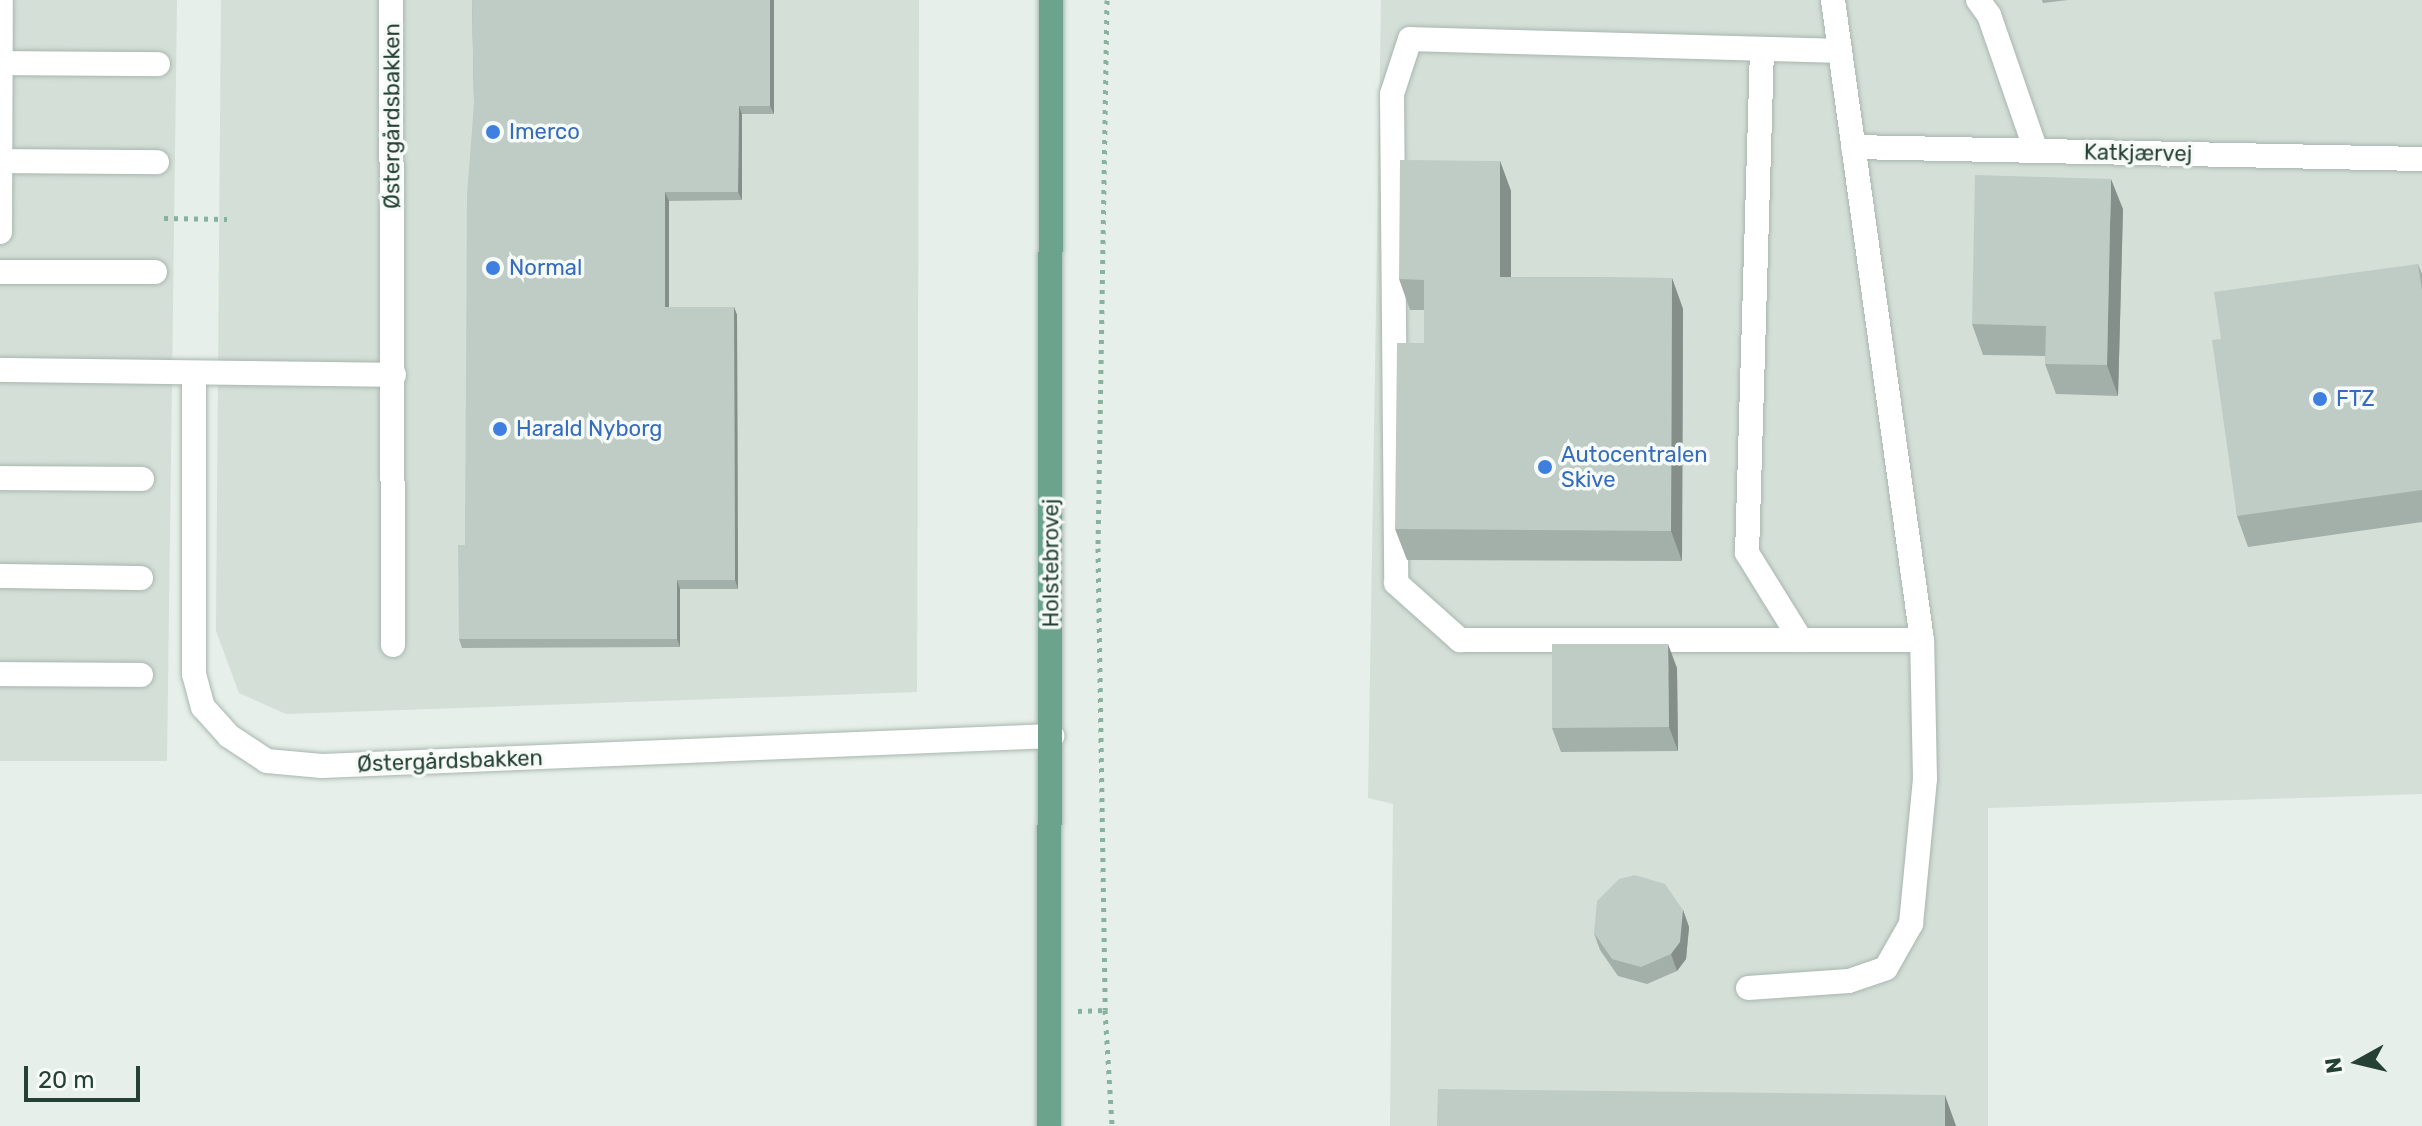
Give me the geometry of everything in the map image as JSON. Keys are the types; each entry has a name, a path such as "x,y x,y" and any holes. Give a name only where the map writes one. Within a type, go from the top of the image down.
{"main road":[{"name":"Holstebrovej","path":"1049,1126 1051,0"}],"street":[{"path":"0,232 1,0"},
{"name":"Østergårdsbakken","path":"391,0 393,645"},
{"path":"1748,988 1849,981 1886,968 1911,924 1926,749 1922,640 1833,0"},
{"path":"1978,0 1989,15 2036,151"},
{"path":"1840,51 1410,39 1392,94 1396,583 1460,640 1922,640"},
{"path":"1762,49 1747,553 1801,640"},
{"path":"1,63 158,64"},
{"name":"Katkjærvej","path":"1853,147 2422,159"},
{"path":"0,161 157,162"},
{"path":"0,272 155,272"},
{"path":"0,370 394,375"},
{"name":"Østergårdsbakken","path":"194,374 194,674 203,707 229,736 267,761 322,766 1052,736"},
{"path":"0,478 142,479"},
{"path":"0,576 141,578"},
{"path":"0,674 141,675"}],"path":[{"path":"1107,0 1098,563 1105,1010 1112,1126"},
{"path":"164,218 227,219"}],"shaded area":[{"path":"0,0 177,0 167,761 0,761"},
{"path":"221,0 919,0 917,692 286,714 239,693 216,631"},
{"path":"1381,0 2422,0 2422,794 1988,808 1988,1126 1390,1126 1393,804 1368,798"}],"building":[{"path":"472,0 770,0 770,106 739,106 738,192 665,192 665,307 734,307 735,580 677,580 677,639 459,639 458,545 465,545 467,195 474,103"},
{"name":"Autocentralen Skive","path":"1400,160 1500,161 1500,277 1672,278 1671,531 1395,529 1397,343 1424,343 1424,280 1399,279"},
{"path":"1975,175 2111,179 2107,365 2045,364 2046,326 1972,324"},
{"path":"2418,264 2422,290 2422,490 2237,516 2212,340 2221,339 2214,292"},
{"path":"1552,644 1668,644 1669,727 1552,728"},
{"path":"1635,875 1665,884 1683,910 1680,942 1671,954 1641,967 1612,959 1594,933 1597,901 1619,879"},
{"path":"1438,1089 1945,1095 1945,1126 1437,1126"}],"place":[{"name":"Imerco","path":"493,132"},
{"name":"Normal","path":"493,268"},
{"name":"FTZ","path":"2320,399"},
{"name":"Harald Nyborg","path":"500,429"},
{"name":"Autocentralen Skive","path":"1545,467"}]}
